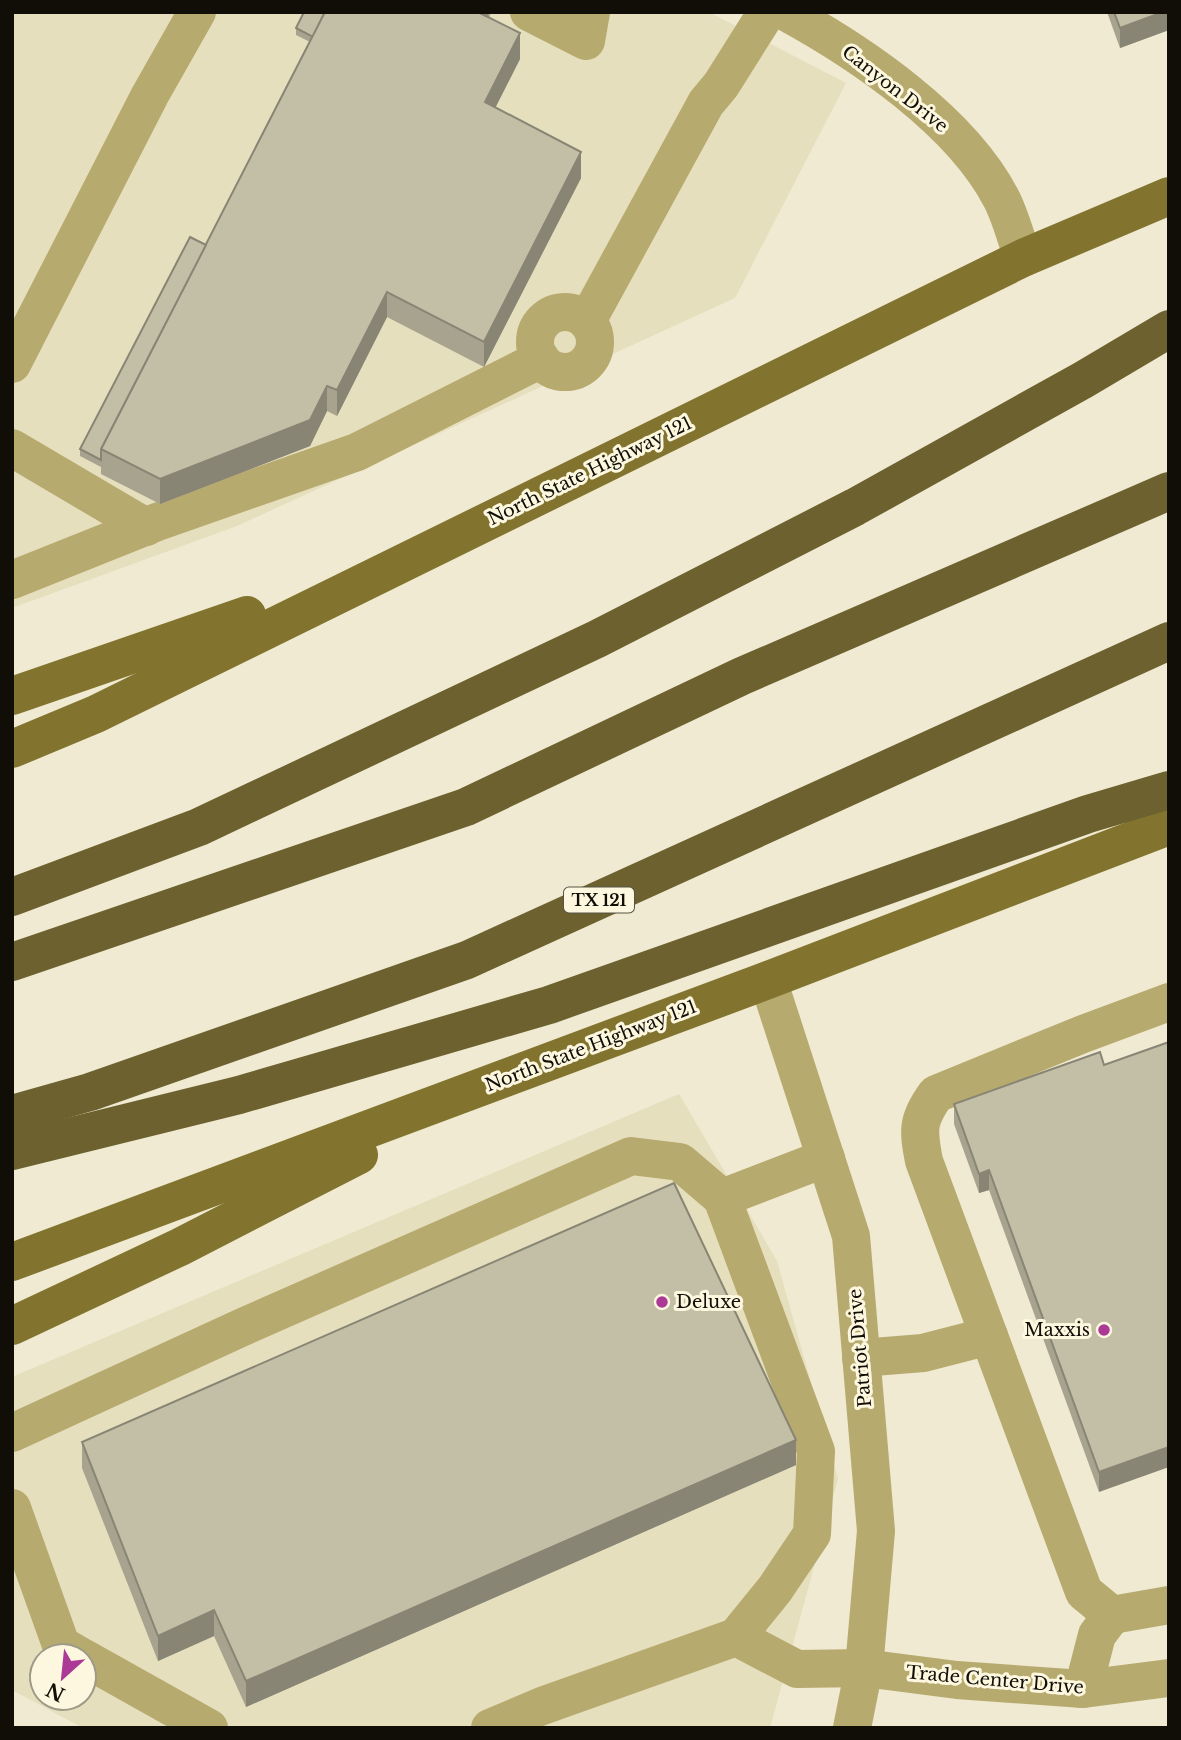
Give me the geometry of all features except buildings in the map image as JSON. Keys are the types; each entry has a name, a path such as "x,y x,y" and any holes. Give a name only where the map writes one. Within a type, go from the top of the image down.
{"highway":[{"path":"12,897 199,827 597,639 855,507 1169,329"},
{"path":"12,962 466,807 742,676 1169,491"},
{"name":"TX 121","path":"12,1114 90,1092 467,960 1169,641"},
{"path":"12,1151 239,1095 549,1005 1088,814 1169,790"}],"main road":[{"name":"North State Highway 121","path":"12,749 96,713 1023,258 1169,196"},
{"path":"12,696 222,625 472,529"},
{"name":"North State Highway 121","path":"12,1262 768,980 1169,826"},
{"path":"12,1326 180,1247 516,1074"}],"street":[{"path":"12,364 150,95 197,12"},
{"path":"529,12 586,41 591,12"},
{"path":"12,580 146,527 358,452 541,359 548,367 558,371 578,369 593,354 595,344 594,334 587,321 706,103 721,85 767,12"},
{"name":"Canyon Drive","path":"786,12 824,33 942,121 983,170 1002,199 1023,258"},
{"path":"12,448 146,527"},
{"name":"Patriot Drive","path":"768,980 851,1236 876,1531 864,1668 852,1728"},
{"path":"1112,1615 1084,1592 923,1161 918,1133 923,1112 936,1094 1169,1002"},
{"path":"12,1433 631,1156 680,1162 722,1198 816,1451 812,1534 775,1589 736,1637 542,1706 490,1728"},
{"path":"722,1198 826,1158"},
{"path":"861,1357 923,1353 989,1336"},
{"path":"12,1508 60,1642"},
{"path":"1083,1689 1097,1635 1112,1615 1169,1605"},
{"name":"Trade Center Drive","path":"736,1637 797,1669 864,1668 957,1680 1083,1689 1169,1678"},
{"path":"98,1666 209,1728"}],"shaded area":[{"path":"12,12 709,12 846,83 735,298 237,526 12,608"},
{"path":"679,1094 777,1261 838,1479 770,1728 83,1728 53,1712 98,1712 98,1642 28,1642 28,1699 12,1690 12,1377"}],"place":[{"name":"Deluxe","path":"662,1302"},
{"name":"Maxxis","path":"1104,1330"}]}
